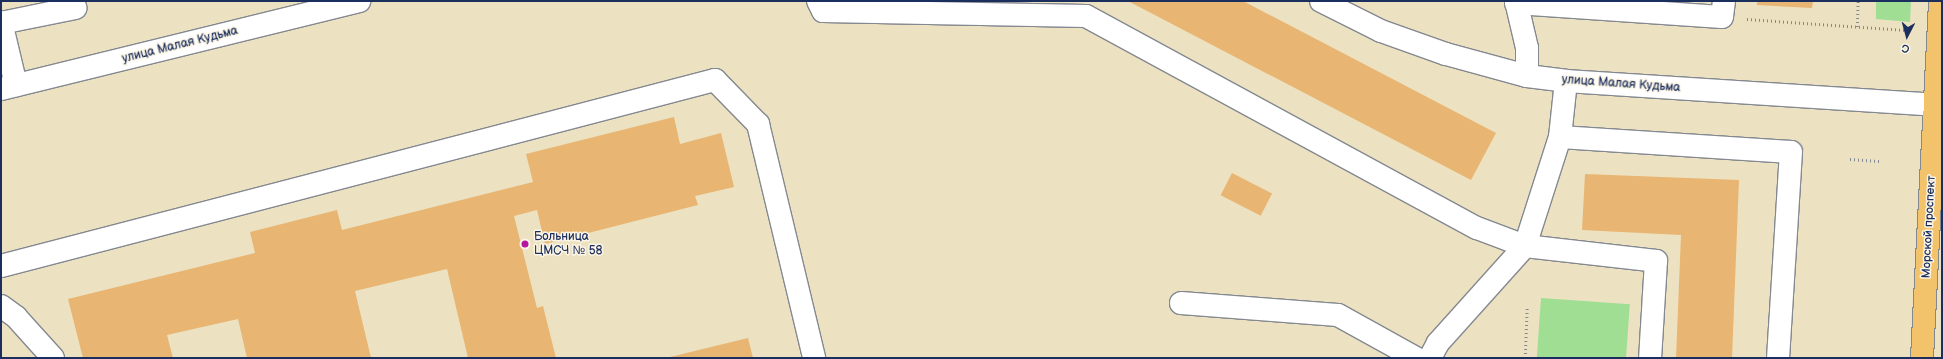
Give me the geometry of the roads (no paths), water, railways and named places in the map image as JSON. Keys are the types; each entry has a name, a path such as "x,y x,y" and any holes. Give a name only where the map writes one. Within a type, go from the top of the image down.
{"main road":[{"name":"Морской проспект","path":"1922,358 1939,105 1940,1"}],"street":[{"path":"818,1 823,11 1086,16 1477,228 1525,246 1656,261 1650,358"},
{"name":"улица Малая Кудьма","path":"1321,1 1381,31 1453,56 1527,76 1566,81 1939,105"},
{"name":"улица Малая Кудьма","path":"9,87 351,2"},
{"path":"1527,76 1527,48 1516,2 1723,9"},
{"path":"9,87 1,23 74,8"},
{"path":"1,266 715,80 758,124 814,358"},
{"path":"1430,358 1438,343 1525,246 1560,137 1566,81"},
{"path":"1560,137 1791,152 1778,358"},
{"path":"1181,303 1338,315 1416,358"},
{"path":"1,306 16,317 53,358"}],"place":[{"name":"Больница ЦМСЧ № 58","path":"525,244"}]}
